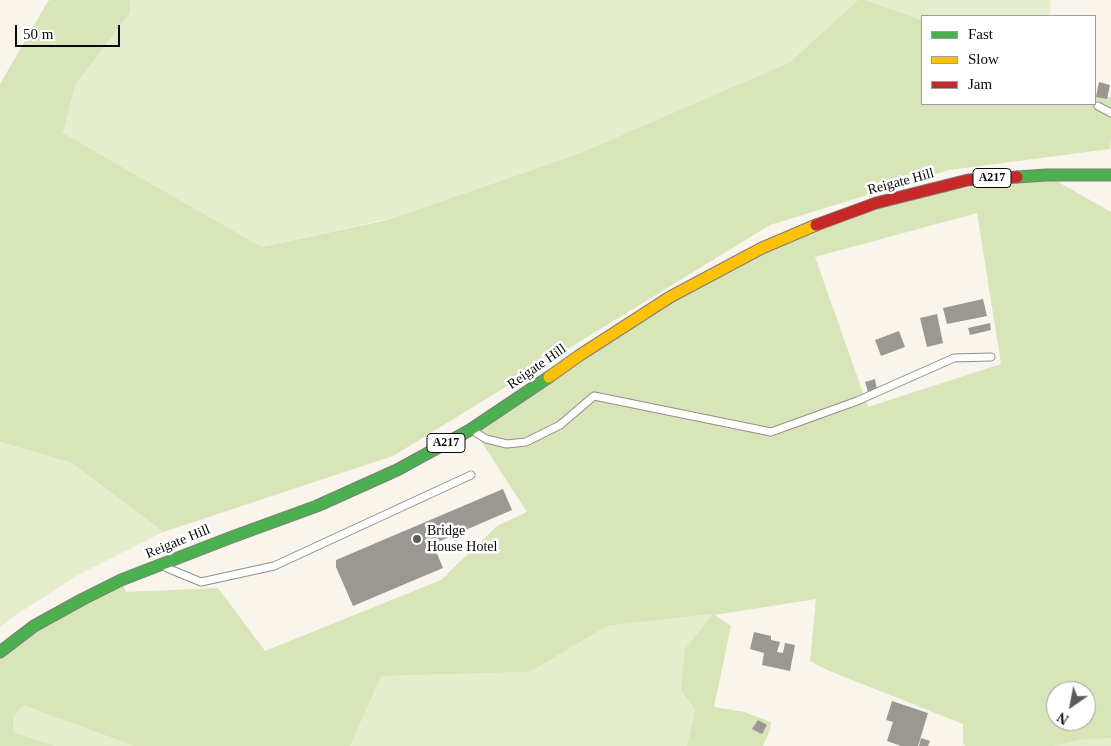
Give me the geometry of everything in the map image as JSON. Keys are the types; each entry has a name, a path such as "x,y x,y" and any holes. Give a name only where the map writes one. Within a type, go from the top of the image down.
{"main road":[{"name":"Reigate Hill","path":"0,652 34,626 83,598 121,580 317,506 397,470 470,430 580,355 670,297 762,248 876,203 968,180 1046,174 1111,175"}],"lane":[{"path":"1098,106 1111,113"},
{"path":"470,430 486,439 507,444 526,442 560,425 594,396 770,432 857,401 954,358 991,357"},
{"path":"160,566 201,582 274,566 471,475"}],"green space":[{"path":"130,0 858,0 790,62 578,154 392,218 262,247 63,133 75,85 130,13"},
{"path":"130,0 130,13 75,85 63,133 262,247 387,220 578,154 790,62 858,0 865,0 921,20 921,105 1096,105 1096,93 1111,97 1110,149 949,170 770,225 393,456 163,532 72,463 0,442 0,84 48,1"},
{"path":"865,0 1051,0 1050,15 921,15 921,20"},
{"path":"1046,175 1111,212 1111,738 1085,739 1054,746 966,746 963,744 963,724 827,670 810,661 816,599 715,615 731,626 714,707 744,712 771,722 770,730 763,746 687,746 695,709 681,691 685,649 713,614 607,626 530,672 381,676 350,746 134,746 23,705 13,719 13,732 55,746 0,746 0,652 121,580 126,592 218,588 265,651 441,580 497,526 527,512 483,444 470,430 670,297 876,203","holes":["977,213 1001,364 868,407 815,257"]},
{"path":"0,442 72,463 163,532 78,575 0,627"},
{"path":"714,614 681,691 695,709 687,746 350,746 380,676 530,672 607,626"},
{"path":"23,705 134,746 55,746 13,732 13,719"},
{"path":"1111,738 1111,746 1054,746 1085,739"}],"building":[{"path":"1099,82 1110,85 1107,99 1096,97"},
{"path":"983,299 987,316 947,324 943,308"},
{"path":"937,314 943,343 927,347 920,318"},
{"path":"990,323 991,330 970,335 968,328"},
{"path":"899,331 905,347 881,356 875,340"},
{"path":"875,379 877,390 868,392 865,382"},
{"path":"503,489 512,510 433,544 443,568 353,606 336,567 336,560"},
{"path":"754,632 771,636 771,640 780,642 777,652 783,653 785,643 795,645 790,671 762,665 764,653 750,649"},
{"path":"892,701 928,713 918,746 901,746 887,741 893,722 886,720"},
{"path":"758,720 767,725 762,734 752,729"},
{"path":"921,738 930,741 928,746 919,746"}],"traffic: fast":[{"path":"1017,177 1111,175"},
{"path":"0,652 34,626 121,580 317,506 397,470 470,430 549,377"}],"traffic: slow":[{"path":"549,377 670,297 762,248 816,225"}],"traffic: jam":[{"path":"816,225 876,203 968,180 1017,177"}],"place":[{"name":"Bridge House Hotel","path":"417,539"}]}
